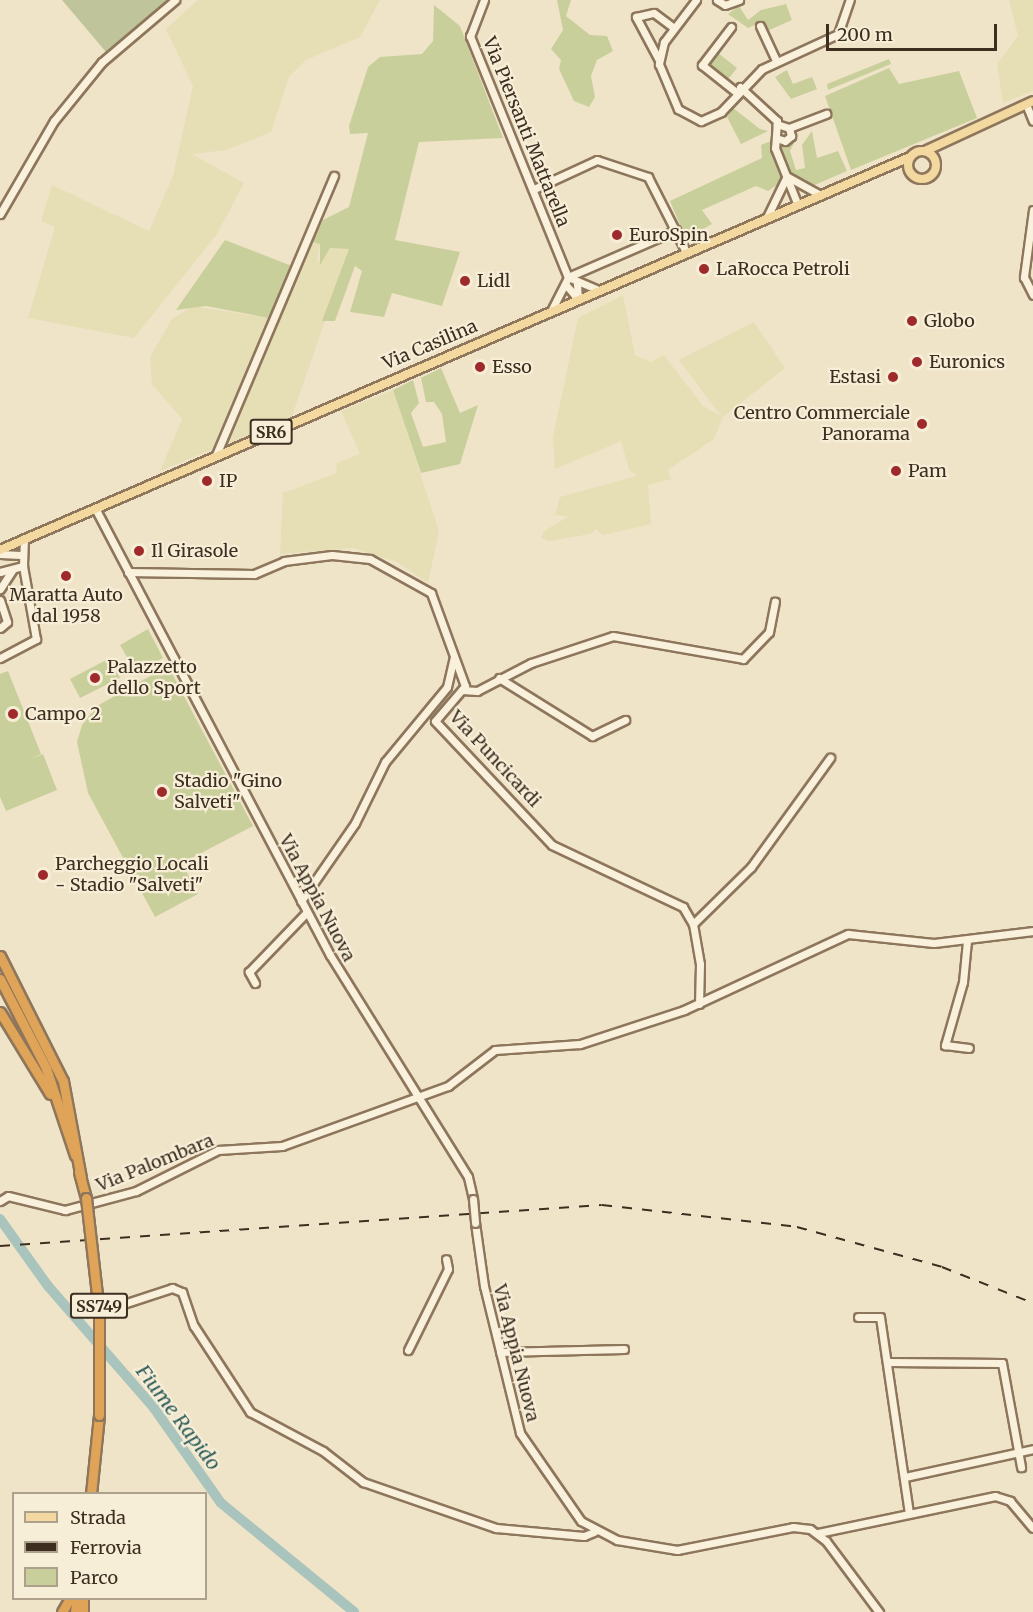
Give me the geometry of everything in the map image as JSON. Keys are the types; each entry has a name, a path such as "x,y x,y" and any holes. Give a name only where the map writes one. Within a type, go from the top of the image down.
{"highway":[{"path":"0,956 63,1081 81,1178"},
{"name":"SS749","path":"0,980 46,1068 86,1198 99,1312 99,1415 91,1492"},
{"path":"0,1012 47,1087 81,1178"}],"main road":[{"path":"956,134 928,177 910,172 910,157 956,134 1029,103"},
{"path":"925,151 936,162"},
{"name":"Via Casilina","path":"0,552 24,539 768,215 910,157"},
{"name":"Via Casilina","path":"874,170 910,172"}],"street":[{"path":"1,211 54,120 102,62 175,0"},
{"name":"Via Piersanti Mattarella","path":"484,0 469,34 568,277"},
{"path":"659,60 674,28 696,0"},
{"path":"717,0 725,5 739,0"},
{"path":"674,28 654,13 636,17 659,60 662,78 686,117 716,116 738,90 776,61 838,34 850,0"},
{"path":"760,26 776,61"},
{"path":"731,27 702,65 738,90 777,124 789,128 826,114"},
{"path":"1029,103 1033,121"},
{"path":"777,124 776,138 786,176 797,203"},
{"path":"776,138 789,139 789,128"},
{"path":"534,189 603,161 652,181 686,252"},
{"path":"216,455 334,176"},
{"path":"786,176 819,194"},
{"path":"768,215 786,176"},
{"path":"1033,210 1024,277 1033,295"},
{"path":"568,277 676,230"},
{"path":"568,277 577,284 598,290"},
{"path":"550,311 566,285 568,277"},
{"path":"577,284 578,299"},
{"path":"566,285 578,299"},
{"name":"Via Appia Nuova","path":"95,508 307,912 416,1096 468,1177 500,1352 525,1443 594,1532"},
{"path":"0,658 36,639 21,555 24,539"},
{"path":"0,552 21,555"},
{"name":"Via Puncicardi","path":"128,572 254,574 307,557 370,559 431,593 454,650 462,690 435,721 552,845 683,907 693,924"},
{"path":"0,572 23,566"},
{"path":"0,589 13,569"},
{"path":"0,600 7,624 0,628"},
{"path":"462,690 477,691 499,678 613,636 744,659 769,632 775,602"},
{"path":"302,901 355,823 385,762 447,687 454,650"},
{"path":"499,678 592,736 625,720"},
{"path":"699,1004 693,924 751,867 830,758"},
{"path":"255,983 249,972 307,912"},
{"name":"Via Palombara","path":"0,1201 8,1196 66,1210 98,1203 218,1150 282,1146 424,1092 448,1086 495,1050 580,1044 699,1004 848,934 967,942 1033,931"},
{"path":"967,942 963,982 945,1045 969,1048"},
{"path":"408,1350 448,1269 446,1259"},
{"path":"99,1312 172,1288 182,1292 194,1326 250,1412 323,1451 363,1482 496,1528 584,1536 594,1532 677,1550 793,1527 818,1533 1001,1496 1033,1528"},
{"path":"858,1317 880,1317 889,1362 909,1513"},
{"path":"500,1352 624,1349"},
{"path":"889,1362 1002,1363 1021,1467"},
{"path":"905,1477 1033,1449"},
{"path":"818,1533 879,1612"}],"shaded area":[{"path":"198,0 380,0 360,37 306,60 289,77 271,132 226,150 192,154 244,183 217,234 134,338 28,318 55,227 41,221 52,185 149,231 173,176 193,86 166,29"},
{"path":"1009,0 1033,0 1033,91 1003,103 997,64 1018,36"},
{"path":"313,242 320,244 317,263 330,248 350,249 292,416 222,447"},
{"path":"623,295 635,355 651,362 664,355 703,406 721,416 679,360 754,322 785,368 723,417 714,439 668,470 671,479 648,485 651,524 603,535 595,529 591,534 548,541 541,538 544,531 569,516 555,515 560,497 637,476 629,470 621,441 555,469 553,437 578,318"},
{"path":"193,306 269,318 212,449 160,471 182,419 152,384 150,357 172,319"},
{"path":"393,390 439,531 428,583 397,562 353,548 280,554 283,493 336,473 337,463 360,454 341,411"}],"green space":[{"path":"62,0 168,0 106,52"},
{"path":"557,0 571,0 566,16 590,35 607,36 613,51 597,60 591,76 595,97 589,107 574,101 559,69 561,60 551,49 563,30"},
{"path":"786,4 792,20 767,31 762,22 748,28 728,14 739,6 748,20 761,10"},
{"path":"434,5 460,26 503,138 419,142 395,240 460,252 442,306 392,293 384,317 350,312 362,271 355,266 335,321 322,321 349,249 330,248 320,265 320,244 313,242 323,220 349,207 368,133 350,134 349,126 368,67 380,57 422,54 433,41"},
{"path":"718,53 737,68 726,82 707,66"},
{"path":"889,59 891,64 828,90 827,84"},
{"path":"889,68 899,84 959,71 977,118 851,170 825,96"},
{"path":"787,70 793,84 812,77 817,89 791,99 775,77"},
{"path":"733,108 760,129 768,131 741,144 727,117"},
{"path":"812,131 817,158 838,151 847,171 810,187 785,170 777,148 799,134 790,151 796,170 805,168 802,145"},
{"path":"771,141 783,181 768,191 756,186 702,210 712,224 686,239 670,201 762,158 761,145"},
{"path":"225,240 292,266 269,318 206,306 176,310"},
{"path":"441,368 460,413 478,405 460,464 421,473 393,390 413,380 419,403 411,413 423,447 446,442 442,414 434,402 426,402 421,378"},
{"path":"148,629 163,658 136,673 120,645"},
{"name":"Palazzetto dello Sport","path":"110,658 120,678 80,698 70,679"},
{"name":"Stadio \"Gino Salveti\"","path":"168,666 253,826 182,863 198,894 155,917 88,793 77,742 82,725 97,706"},
{"path":"8,671 41,754 30,759 43,754 57,790 6,811 0,797 0,674"}],"waterway":[{"name":"Fiume Rapido","path":"0,1219 48,1286 154,1408 221,1503 354,1612"}],"railway":[{"path":"0,1246 602,1205 797,1227 942,1267 1033,1303"}],"place":[{"name":"EuroSpin","path":"617,235"},
{"name":"LaRocca Petroli","path":"704,269"},
{"name":"Lidl","path":"465,281"},
{"name":"Globo","path":"912,321"},
{"name":"Euronics","path":"917,362"},
{"name":"Esso","path":"480,367"},
{"name":"Estasi","path":"893,377"},
{"name":"Centro Commerciale Panorama","path":"922,424"},
{"name":"Pam","path":"896,471"},
{"name":"IP","path":"207,481"},
{"name":"Il Girasole","path":"139,551"},
{"name":"Maratta Auto dal 1958","path":"66,576"},
{"name":"Palazzetto dello Sport","path":"95,678"},
{"name":"Campo 2","path":"13,714"},
{"name":"Stadio \"Gino Salveti\"","path":"162,792"},
{"name":"Parcheggio Locali - Stadio \"Salveti\"","path":"43,875"}]}
